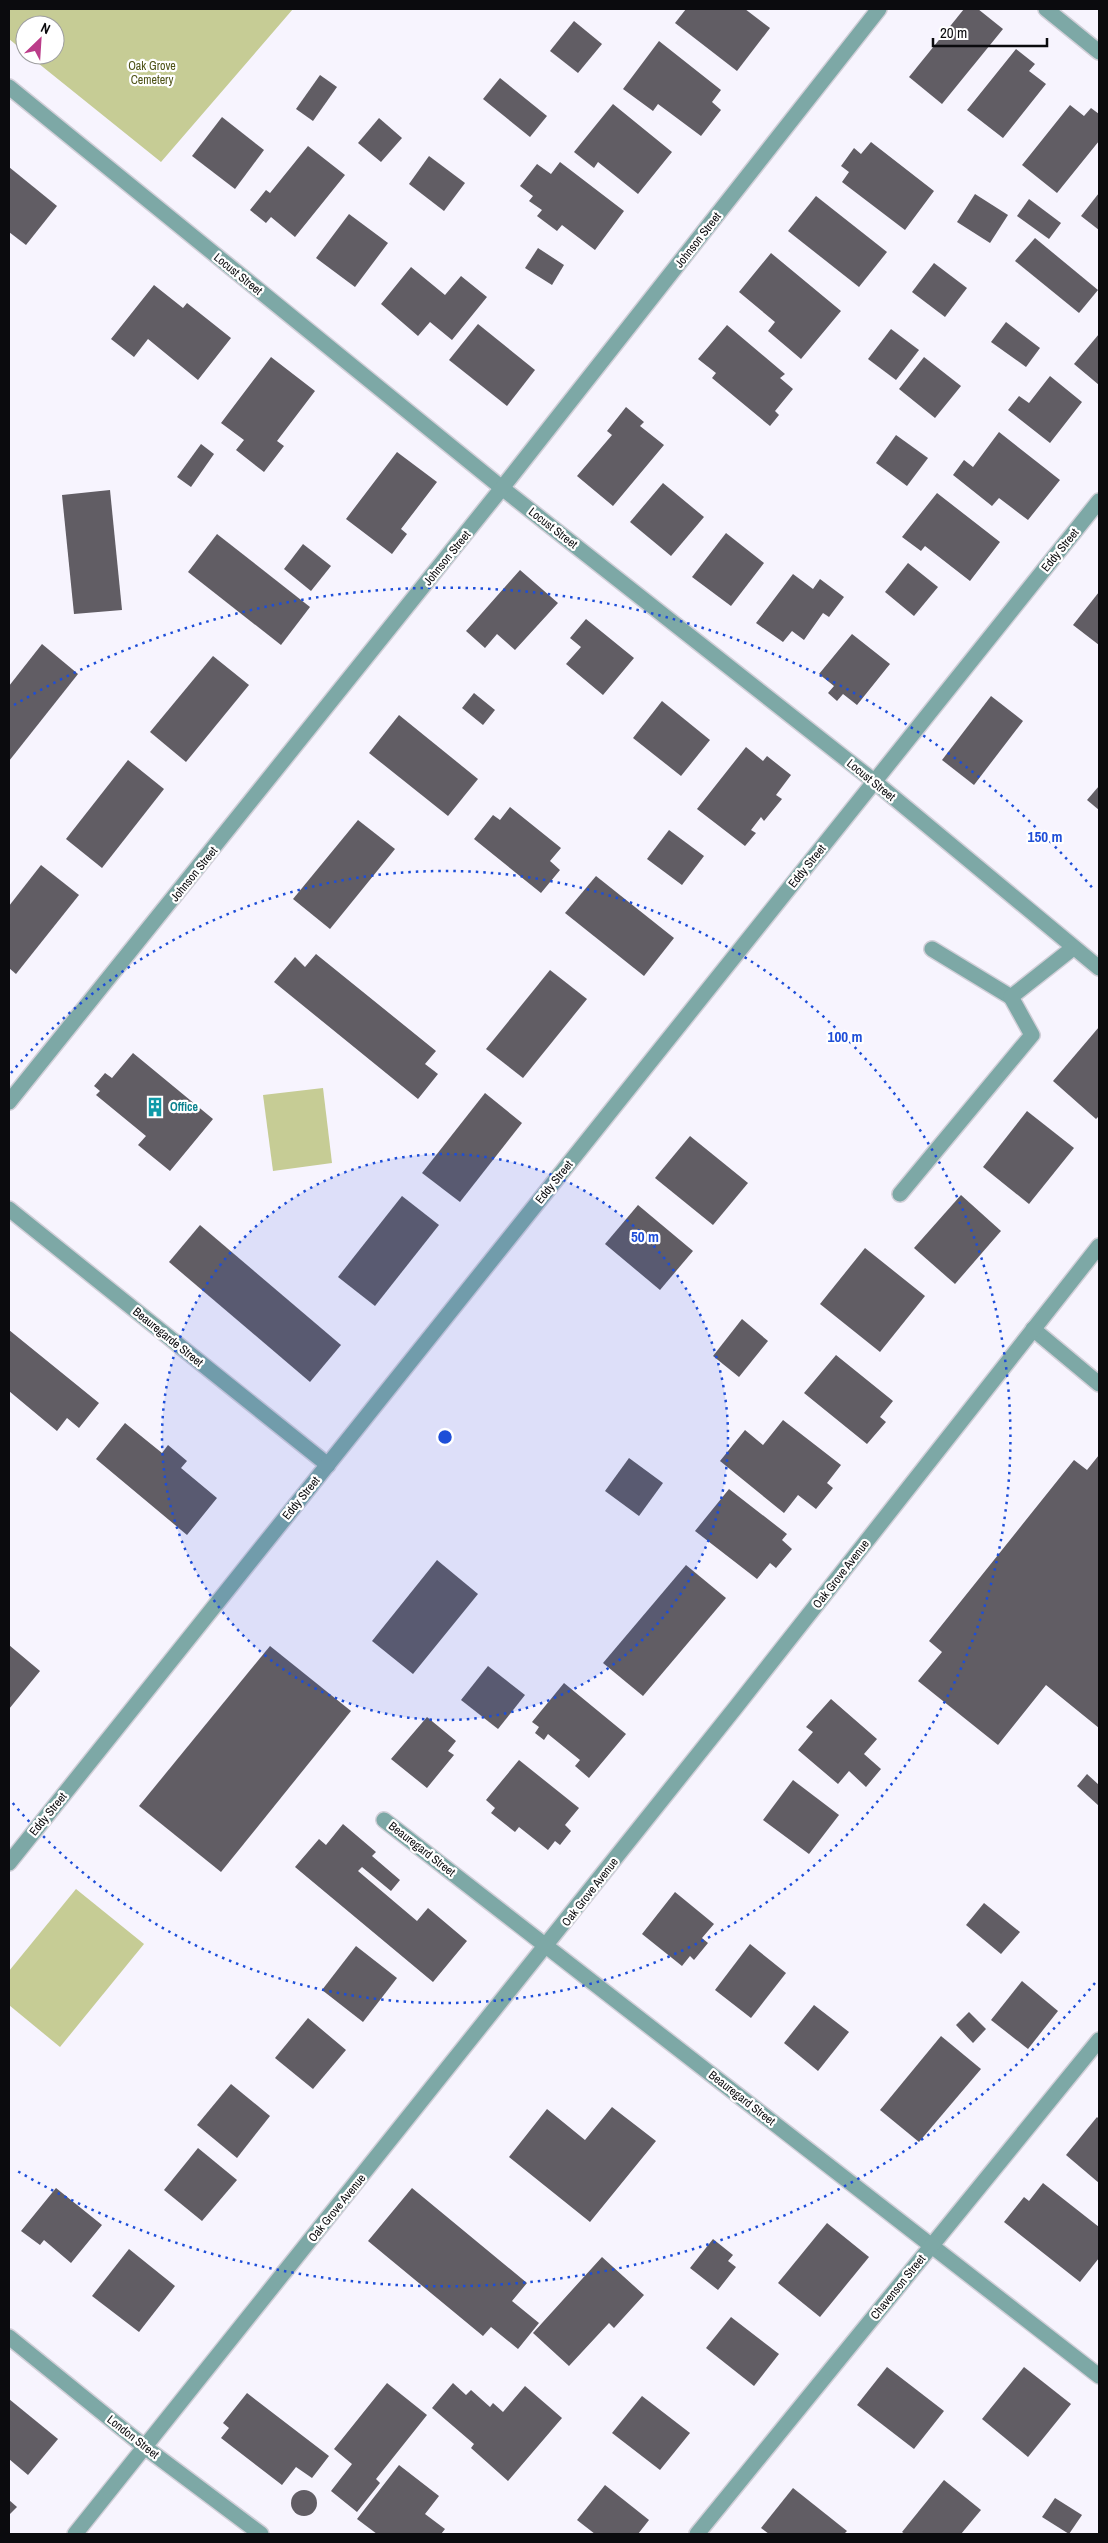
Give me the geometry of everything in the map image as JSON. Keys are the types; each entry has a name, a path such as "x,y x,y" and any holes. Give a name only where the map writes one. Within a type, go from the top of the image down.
{"street":[{"name":"Johnson Street","path":"9,1102 502,488 879,9"},
{"path":"1046,9 1099,52"},
{"name":"Locust Street","path":"9,87 502,488 875,782 1099,968"},
{"name":"Eddy Street","path":"9,1863 1099,501"},
{"path":"1011,997 1073,948"},
{"path":"900,1194 1032,1035 1011,997 932,949"},
{"name":"Beauregarde Street","path":"9,1209 328,1465"},
{"name":"Oak Grove Avenue","path":"75,2534 146,2448 546,1946 1099,1246"},
{"path":"1033,1329 1099,1384"},
{"name":"Beauregard Street","path":"384,1820 1099,2376"},
{"name":"Chavenson Street","path":"697,2534 1099,2040"},
{"name":"London Street","path":"9,2337 146,2448 260,2534"}],"green space":[{"name":"Oak Grove Cemetery","path":"9,9 293,9 161,162 40,65 65,65 65,15 15,15 15,44 9,39"},
{"path":"323,1088 332,1163 273,1171 263,1095"},
{"path":"76,1889 144,1944 60,2047 9,2005 9,1971"}],"building":[{"path":"686,9 745,9 770,28 737,71 675,23"},
{"path":"964,9 978,9 1003,29 942,104 909,77"},
{"path":"574,21 602,44 578,73 550,51"},
{"path":"659,41 721,90 712,102 721,110 701,136 658,104 653,111 623,89"},
{"path":"1016,49 1035,64 1029,71 1046,84 1003,138 967,110"},
{"path":"320,75 337,87 313,121 296,109"},
{"path":"500,78 547,116 530,137 483,99"},
{"path":"613,104 672,152 638,194 598,162 594,168 574,152"},
{"path":"1070,105 1084,116 1091,108 1099,114 1099,141 1057,193 1022,165"},
{"path":"222,117 264,150 235,189 192,156"},
{"path":"379,118 402,138 381,162 358,143"},
{"path":"871,142 934,191 905,230 842,182 849,172 841,166 854,148 861,154"},
{"path":"308,146 345,175 295,237 271,217 266,223 250,210 266,190 270,193"},
{"path":"429,156 465,183 444,211 409,184"},
{"path":"560,162 624,211 595,250 562,225 557,231 537,216 542,210 529,201 533,196 520,186 537,164 551,174"},
{"path":"9,167 57,206 26,245 9,232"},
{"path":"1099,193 1099,230 1081,216"},
{"path":"975,194 1008,215 990,243 957,222"},
{"path":"816,196 887,252 859,287 788,231"},
{"path":"1029,199 1061,223 1049,239 1017,216"},
{"path":"349,214 388,243 355,287 316,258"},
{"path":"1035,238 1098,290 1079,313 1015,261"},
{"path":"538,248 564,265 552,285 525,268"},
{"path":"771,253 841,311 801,359 768,331 775,322 739,292"},
{"path":"934,263 967,288 945,317 912,292"},
{"path":"411,267 445,295 461,276 487,297 452,340 430,322 418,336 381,304"},
{"path":"154,285 183,308 187,303 231,338 198,380 148,339 134,357 111,339"},
{"path":"1006,322 1040,348 1026,367 991,342"},
{"path":"478,324 535,370 507,406 449,360"},
{"path":"727,325 785,374 780,378 793,389 775,411 779,415 770,426 712,378 716,373 698,359"},
{"path":"891,329 919,350 896,380 868,359"},
{"path":"1099,334 1099,385 1074,364"},
{"path":"271,357 315,391 277,441 284,446 264,472 236,450 244,440 221,423"},
{"path":"924,357 961,386 935,418 899,389"},
{"path":"1050,376 1082,402 1050,443 1008,410 1019,396 1029,403"},
{"path":"626,407 644,422 640,426 664,445 613,506 577,476 612,435 607,431"},
{"path":"999,432 1060,480 1028,520 999,498 992,506 953,475 964,460 973,467"},
{"path":"896,435 928,458 907,486 876,463"},
{"path":"201,444 214,454 191,487 177,477"},
{"path":"397,452 437,482 401,529 407,534 392,554 346,519"},
{"path":"663,483 704,517 671,556 630,522"},
{"path":"110,490 122,610 74,614 62,495"},
{"path":"937,493 1000,542 970,581 925,546 921,551 902,537"},
{"path":"726,533 764,563 731,606 692,577"},
{"path":"217,534 310,607 281,645 188,572"},
{"path":"303,544 331,566 311,591 284,569"},
{"path":"908,563 938,587 914,616 885,592"},
{"path":"520,570 558,603 515,650 497,634 485,648 466,631"},
{"path":"793,574 813,589 820,579 844,597 829,617 823,613 804,640 792,631 783,642 756,623"},
{"path":"1099,592 1099,645 1073,625"},
{"path":"586,619 634,658 603,695 566,664 581,647 570,638"},
{"path":"852,634 890,664 857,705 843,694 837,701 828,693 834,686 819,674"},
{"path":"42,644 78,674 9,761 9,686"},
{"path":"213,656 249,685 186,762 150,732"},
{"path":"474,693 495,710 483,725 462,708"},
{"path":"991,696 1023,721 974,785 942,760"},
{"path":"662,701 710,740 681,776 633,738"},
{"path":"399,715 478,779 448,816 369,753"},
{"path":"746,747 763,761 767,756 791,775 776,795 782,799 764,821 761,817 751,830 756,833 745,846 697,809"},
{"path":"128,760 164,789 102,868 66,839"},
{"path":"1099,786 1099,810 1087,800"},
{"path":"510,807 561,848 550,861 560,870 541,893 474,839 493,815 500,820"},
{"path":"358,820 395,849 330,929 293,899"},
{"path":"669,830 704,856 682,885 647,859"},
{"path":"41,865 79,895 16,974 9,968 9,906"},
{"path":"596,876 674,938 644,976 565,913"},
{"path":"316,954 436,1051 425,1064 438,1074 418,1099 274,982 295,957 305,967"},
{"path":"550,970 587,999 523,1078 486,1049"},
{"path":"1099,1027 1099,1116 1096,1119 1053,1081"},
{"name":"Office","path":"133,1053 213,1119 170,1171 138,1145 146,1136 96,1095 100,1091 94,1086 105,1073 112,1078"},
{"path":"485,1093 522,1123 460,1202 422,1173"},
{"path":"1027,1111 1074,1148 1029,1204 983,1167"},
{"path":"690,1136 748,1183 713,1225 655,1178"},
{"path":"961,1195 1001,1231 955,1284 914,1248"},
{"path":"402,1196 439,1225 375,1306 338,1277"},
{"path":"638,1205 693,1251 660,1290 605,1244"},
{"path":"200,1225 341,1345 310,1382 169,1262"},
{"path":"865,1248 925,1296 880,1352 820,1304"},
{"path":"742,1319 768,1341 739,1377 713,1356"},
{"path":"9,1330 99,1403 79,1428 67,1418 57,1431 9,1391"},
{"path":"836,1355 893,1401 880,1417 886,1422 867,1444 804,1393"},
{"path":"783,1420 841,1465 827,1483 833,1488 816,1509 798,1495 784,1513 720,1461 745,1430 763,1445"},
{"path":"125,1423 162,1453 168,1445 187,1461 181,1468 217,1498 187,1535 96,1459"},
{"path":"1099,1455 1099,1728 1046,1685 998,1745 918,1681 942,1652 929,1641 1074,1460 1087,1470"},
{"path":"629,1458 663,1483 639,1516 605,1491"},
{"path":"729,1489 787,1534 782,1540 792,1549 776,1568 770,1563 757,1579 695,1531"},
{"path":"437,1560 478,1594 413,1674 372,1641"},
{"path":"686,1565 726,1598 643,1696 603,1663"},
{"path":"9,1645 40,1671 9,1709"},
{"path":"270,1646 351,1711 221,1872 139,1806"},
{"path":"488,1666 525,1695 498,1729 461,1700"},
{"path":"564,1683 626,1734 589,1778 575,1766 580,1760 548,1734 544,1740 535,1733 539,1727 532,1722"},
{"path":"831,1699 877,1739 864,1754 881,1769 866,1787 849,1771 838,1784 798,1750 813,1732 806,1727"},
{"path":"427,1717 456,1741 448,1751 454,1755 427,1788 391,1759"},
{"path":"519,1760 579,1808 565,1825 571,1831 560,1845 555,1841 548,1850 519,1827 515,1832 491,1813 495,1808 486,1800"},
{"path":"1087,1774 1099,1785 1099,1806 1077,1786"},
{"path":"793,1780 839,1815 809,1854 763,1820"},
{"path":"343,1824 376,1852 372,1856 400,1880 391,1891 362,1867 358,1871 417,1921 428,1908 467,1941 433,1982 295,1867 319,1839 326,1845"},
{"path":"675,1892 714,1924 702,1938 708,1943 694,1960 690,1956 682,1966 642,1934"},
{"path":"984,1903 1020,1932 1001,1954 966,1925"},
{"path":"750,1944 786,1973 751,2018 715,1990"},
{"path":"356,1946 397,1978 363,2022 322,1990"},
{"path":"1022,1981 1058,2011 1028,2049 991,2020"},
{"path":"814,2005 849,2032 818,2071 784,2043"},
{"path":"969,2012 986,2029 973,2043 956,2025"},
{"path":"308,2018 346,2050 313,2089 275,2058"},
{"path":"941,2036 981,2069 919,2142 880,2110"},
{"path":"231,2084 270,2116 237,2158 197,2125"},
{"path":"612,2107 656,2141 590,2222 509,2157 547,2109 585,2140"},
{"path":"1097,2117 1099,2119 1099,2183 1066,2155"},
{"path":"198,2148 237,2180 202,2221 164,2190"},
{"path":"1043,2183 1099,2227 1099,2258 1080,2282 1004,2222 1024,2197 1029,2201"},
{"path":"56,2188 102,2225 71,2263 44,2240 40,2245 21,2231"},
{"path":"412,2188 527,2283 512,2301 539,2323 518,2349 491,2327 483,2336 368,2241"},
{"path":"827,2223 869,2257 820,2317 778,2283"},
{"path":"713,2239 733,2255 728,2261 736,2267 718,2290 690,2268"},
{"path":"129,2249 175,2286 139,2332 92,2296"},
{"path":"602,2257 644,2295 614,2328 609,2323 569,2366 533,2333"},
{"path":"731,2317 779,2354 754,2386 706,2348"},
{"path":"887,2367 944,2411 914,2449 857,2405"},
{"path":"1024,2367 1071,2404 1028,2457 982,2419"},
{"path":"387,2383 427,2415 376,2479 380,2483 357,2512 331,2491 352,2464 334,2449"},
{"path":"453,2383 466,2395 471,2390 490,2407 493,2403 503,2412 525,2386 562,2418 508,2481 471,2448 474,2444 432,2408"},
{"path":"247,2393 329,2456 312,2478 296,2467 282,2485 221,2438 229,2428 223,2423"},
{"path":"642,2396 690,2433 660,2470 612,2433"},
{"path":"9,2399 58,2439 28,2475 9,2459"},
{"path":"399,2465 439,2496 425,2514 445,2529 441,2534 377,2534 357,2519"},
{"path":"944,2480 981,2510 961,2534 905,2534 902,2532"},
{"path":"605,2485 649,2520 638,2534 595,2534 577,2520"},
{"path":"793,2488 847,2531 844,2534 769,2534 761,2528"},
{"path":"304,2490 313,2494 317,2503 313,2512 304,2516 295,2512 291,2503 295,2494"},
{"path":"1055,2498 1082,2515 1069,2534 1042,2517"},
{"path":"9,2500 17,2507 9,2515"}],"place":[{"name":"Office","path":"155,1107"}]}
